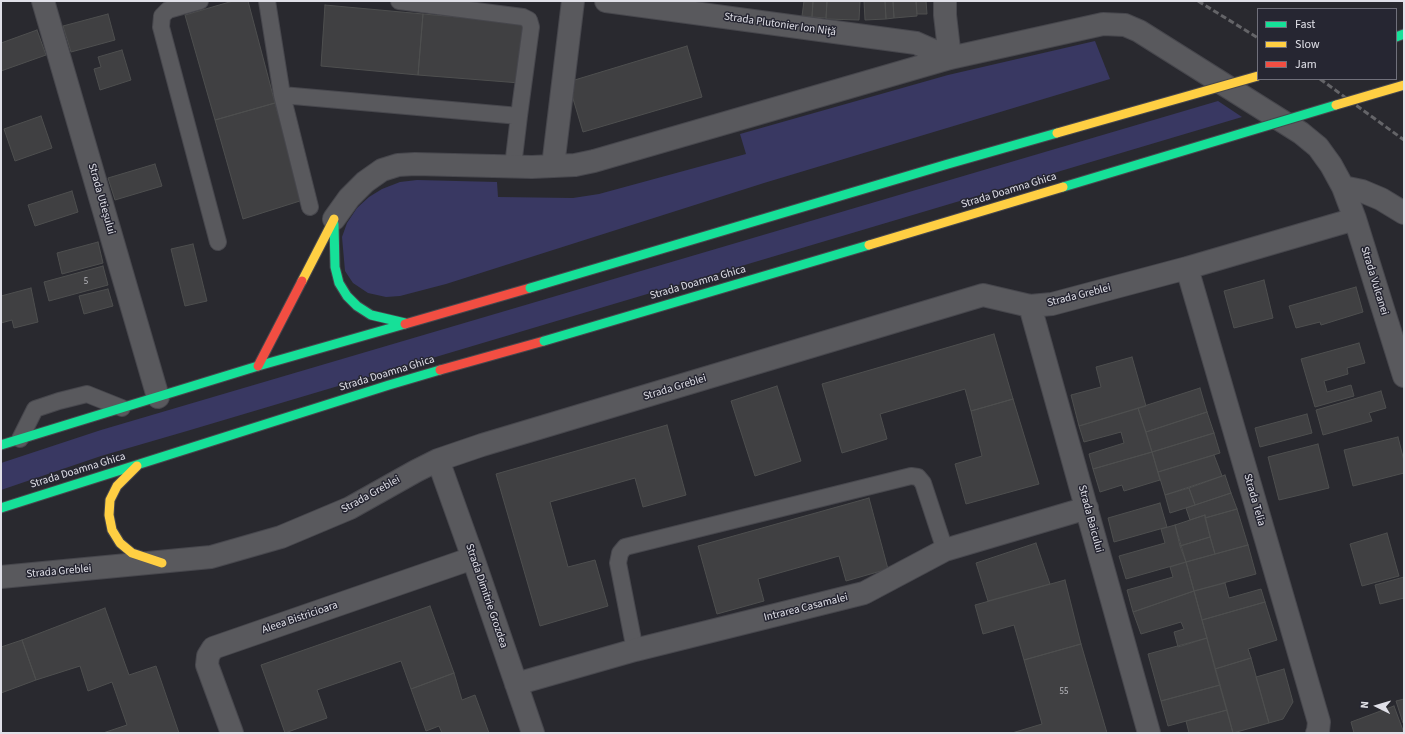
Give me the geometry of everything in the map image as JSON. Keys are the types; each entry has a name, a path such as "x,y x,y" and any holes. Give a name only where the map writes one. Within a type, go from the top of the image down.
{"main road":[{"path":"1,445 258,366 530,288 940,166 1257,76"},
{"name":"Strada Doamna Ghica","path":"1,508 389,385 544,341 959,218 1404,84"},
{"path":"258,366 334,219"},
{"path":"334,219 335,267 339,283 347,296 356,306 371,315 408,323"},
{"path":"138,465 118,486 110,500 109,515 112,530 120,543 132,553 162,563"}],"street":[{"name":"Strada Utieșului","path":"43,1 158,397"},
{"path":"552,166 573,1"},
{"name":"Strada Plutonier Ion Niță","path":"606,1 916,43 950,58"},
{"path":"945,1 945,15 950,58"},
{"name":"Strada Vulcanei","path":"334,219 349,198 365,182 382,170 398,165 575,165 594,161 950,58 1103,24 1125,25 1139,31 1301,133 1318,147 1331,164 1343,187 1355,219 1404,376"},
{"path":"1343,187 1362,191 1381,199 1404,212"},
{"name":"Strada Greblei","path":"1,577 162,563 211,557 281,537 350,508 438,460 490,443 983,295 1030,306 1052,304 1187,268 1355,219"},
{"name":"Strada Telia","path":"1187,268 1319,722 1317,733"},
{"name":"Strada Baicului","path":"1030,306 1149,733"},
{"name":"Strada Dimitrie Grozdea","path":"438,460 533,733"},
{"name":"Intrarea Casamalei","path":"516,684 635,650 864,594 945,550 1087,508"},
{"name":"Aleea Bistricioara","path":"232,733 207,665 208,656 213,648 473,558"}],"lane":[{"path":"200,1 168,10 162,16 161,27 218,242"},
{"path":"266,1 282,95 310,207"},
{"path":"399,1 523,17 529,20 532,27 513,166"},
{"path":"282,95 519,116"},
{"path":"20,439 35,409 59,401 87,394 122,408"},
{"path":"635,650 618,563 620,553 625,547 911,476 918,477 923,483 945,550"}],"shaded area":[{"path":"1095,41 1110,79 764,183 446,284 400,296 386,297 368,293 353,283 345,271 342,237 347,223 357,208 369,197 382,189 400,182 417,180 497,182 498,197 573,198 599,194 746,154 740,134 948,75"},
{"path":"1218,101 1242,117 101,456 1,490 1,463 101,430"}],"building":[{"path":"233,1 248,1 275,103 215,120 185,15"},
{"path":"804,1 813,1 812,17 802,16"},
{"path":"813,1 827,1 826,18 812,17"},
{"path":"827,1 860,1 859,20 826,19"},
{"path":"864,1 885,1 886,19 865,20"},
{"path":"885,1 893,1 894,18 886,19"},
{"path":"893,1 916,1 917,16 894,18"},
{"path":"916,1 926,1 927,14 917,14"},
{"path":"325,5 423,14 418,75 321,66"},
{"path":"108,14 115,40 71,52 63,26"},
{"path":"423,14 526,23 520,83 418,75"},
{"path":"37,30 46,55 1,71 1,43"},
{"path":"687,46 702,97 583,132 568,82"},
{"path":"122,50 131,80 100,90 94,69 101,67 98,57"},
{"path":"275,103 303,200 243,219 215,120"},
{"path":"41,116 52,148 15,161 4,129"},
{"path":"155,164 162,186 115,200 108,178"},
{"path":"72,191 78,212 35,226 28,205"},
{"path":"98,242 103,263 62,274 57,253"},
{"path":"193,244 207,301 185,306 171,249"},
{"path":"103,266 108,285 49,301 44,282"},
{"path":"1264,280 1273,318 1234,328 1224,291"},
{"path":"1356,287 1363,312 1321,325 1320,322 1296,328 1289,306"},
{"path":"31,288 38,322 14,328 12,320 1,323 1,296"},
{"path":"108,289 113,306 84,314 79,296"},
{"path":"994,334 1013,399 971,411 965,389 880,414 887,439 842,453 822,384"},
{"path":"1359,343 1365,363 1347,368 1348,374 1324,381 1327,392 1351,385 1354,396 1315,407 1301,359"},
{"path":"1132,357 1146,406 1079,426 1071,395 1101,387 1096,367"},
{"path":"777,386 801,461 755,476 731,401"},
{"path":"1200,388 1207,412 1146,432 1138,408"},
{"path":"1381,391 1386,408 1369,413 1372,421 1323,435 1316,410"},
{"path":"1013,399 1039,484 966,504 955,464 982,456 971,411"},
{"path":"1138,408 1152,452 1093,469 1089,454 1124,443 1121,432 1084,442 1079,426"},
{"path":"1207,412 1214,433 1152,452 1146,432"},
{"path":"1307,414 1312,433 1260,447 1255,428"},
{"path":"667,425 686,495 643,507 635,478 550,502 568,567 595,560 608,606 540,626 496,474"},
{"path":"1214,433 1220,453 1158,472 1152,452"},
{"path":"1398,437 1404,461 1404,473 1353,486 1344,450"},
{"path":"1318,444 1329,488 1279,500 1268,457"},
{"path":"1152,452 1160,480 1124,491 1122,485 1100,492 1093,469"},
{"path":"1214,455 1222,476 1165,495 1158,472"},
{"path":"1225,475 1231,493 1195,505 1189,488"},
{"path":"1189,488 1195,505 1170,513 1165,495"},
{"path":"1231,493 1237,509 1205,518 1205,515 1190,520 1186,508"},
{"path":"869,498 888,569 846,581 839,556 758,579 764,601 717,614 698,546"},
{"path":"1160,503 1167,527 1114,542 1108,518"},
{"path":"1237,509 1248,545 1215,554 1205,518"},
{"path":"1205,515 1210,537 1180,546 1175,525"},
{"path":"1175,525 1186,562 1126,579 1119,556 1165,543 1161,529"},
{"path":"1387,533 1399,576 1362,586 1350,544"},
{"path":"1210,537 1215,554 1186,562 1180,546"},
{"path":"1036,543 1050,584 988,601 976,563"},
{"path":"1248,545 1256,574 1194,591 1186,562"},
{"path":"1186,562 1194,591 1133,612 1127,590 1173,577 1170,567"},
{"path":"1404,577 1404,598 1380,604 1375,585"},
{"path":"1065,580 1081,644 1024,660 1014,625 983,634 975,605"},
{"path":"1225,583 1229,598 1261,589 1265,602 1202,620 1194,591"},
{"path":"1194,591 1207,638 1178,647 1174,632 1184,629 1181,622 1141,634 1133,612"},
{"path":"1265,602 1277,640 1248,649 1251,658 1215,669 1202,620"},
{"path":"430,606 454,673 411,689 401,661 317,690 327,718 285,733 261,665"},
{"path":"105,608 129,675 156,666 179,733 103,733 127,725 112,682 88,691 80,666 36,680 22,640"},
{"path":"1207,638 1220,685 1161,701 1148,654"},
{"path":"22,640 36,680 1,693 1,647"},
{"path":"1081,644 1107,733 1012,733 1042,724 1024,660"},
{"path":"1251,658 1269,723 1233,733 1215,669"},
{"path":"1284,669 1293,702 1283,719 1269,723 1256,677"},
{"path":"454,673 462,700 475,695 489,733 442,733 439,726 426,731 411,689"},
{"path":"1220,685 1227,710 1168,726 1161,701"},
{"path":"1404,699 1404,723 1403,723 1396,701"},
{"path":"1394,706 1404,733 1354,733 1351,722"},
{"path":"1227,710 1233,733 1189,733 1186,721"}],"railway":[{"path":"1198,1 1257,37"},
{"path":"1321,80 1404,140"}],"traffic: fast":[{"path":"1397,37 1404,34"},
{"path":"1063,187 1336,105"},
{"path":"530,288 1057,133"},
{"path":"334,224 335,267 339,283 347,296 357,306 371,315 405,323"},
{"path":"544,341 869,245"},
{"path":"1,445 258,366 405,324"},
{"path":"1,508 440,370"}],"traffic: slow":[{"path":"1057,133 1257,76"},
{"path":"1336,105 1404,85"},
{"path":"869,245 1063,187"},
{"path":"302,281 334,219"},
{"path":"137,466 117,486 110,500 109,515 112,530 120,543 132,553 162,563"}],"traffic: jam":[{"path":"258,366 302,281"},
{"path":"405,324 530,288"},
{"path":"440,370 544,341"}]}
